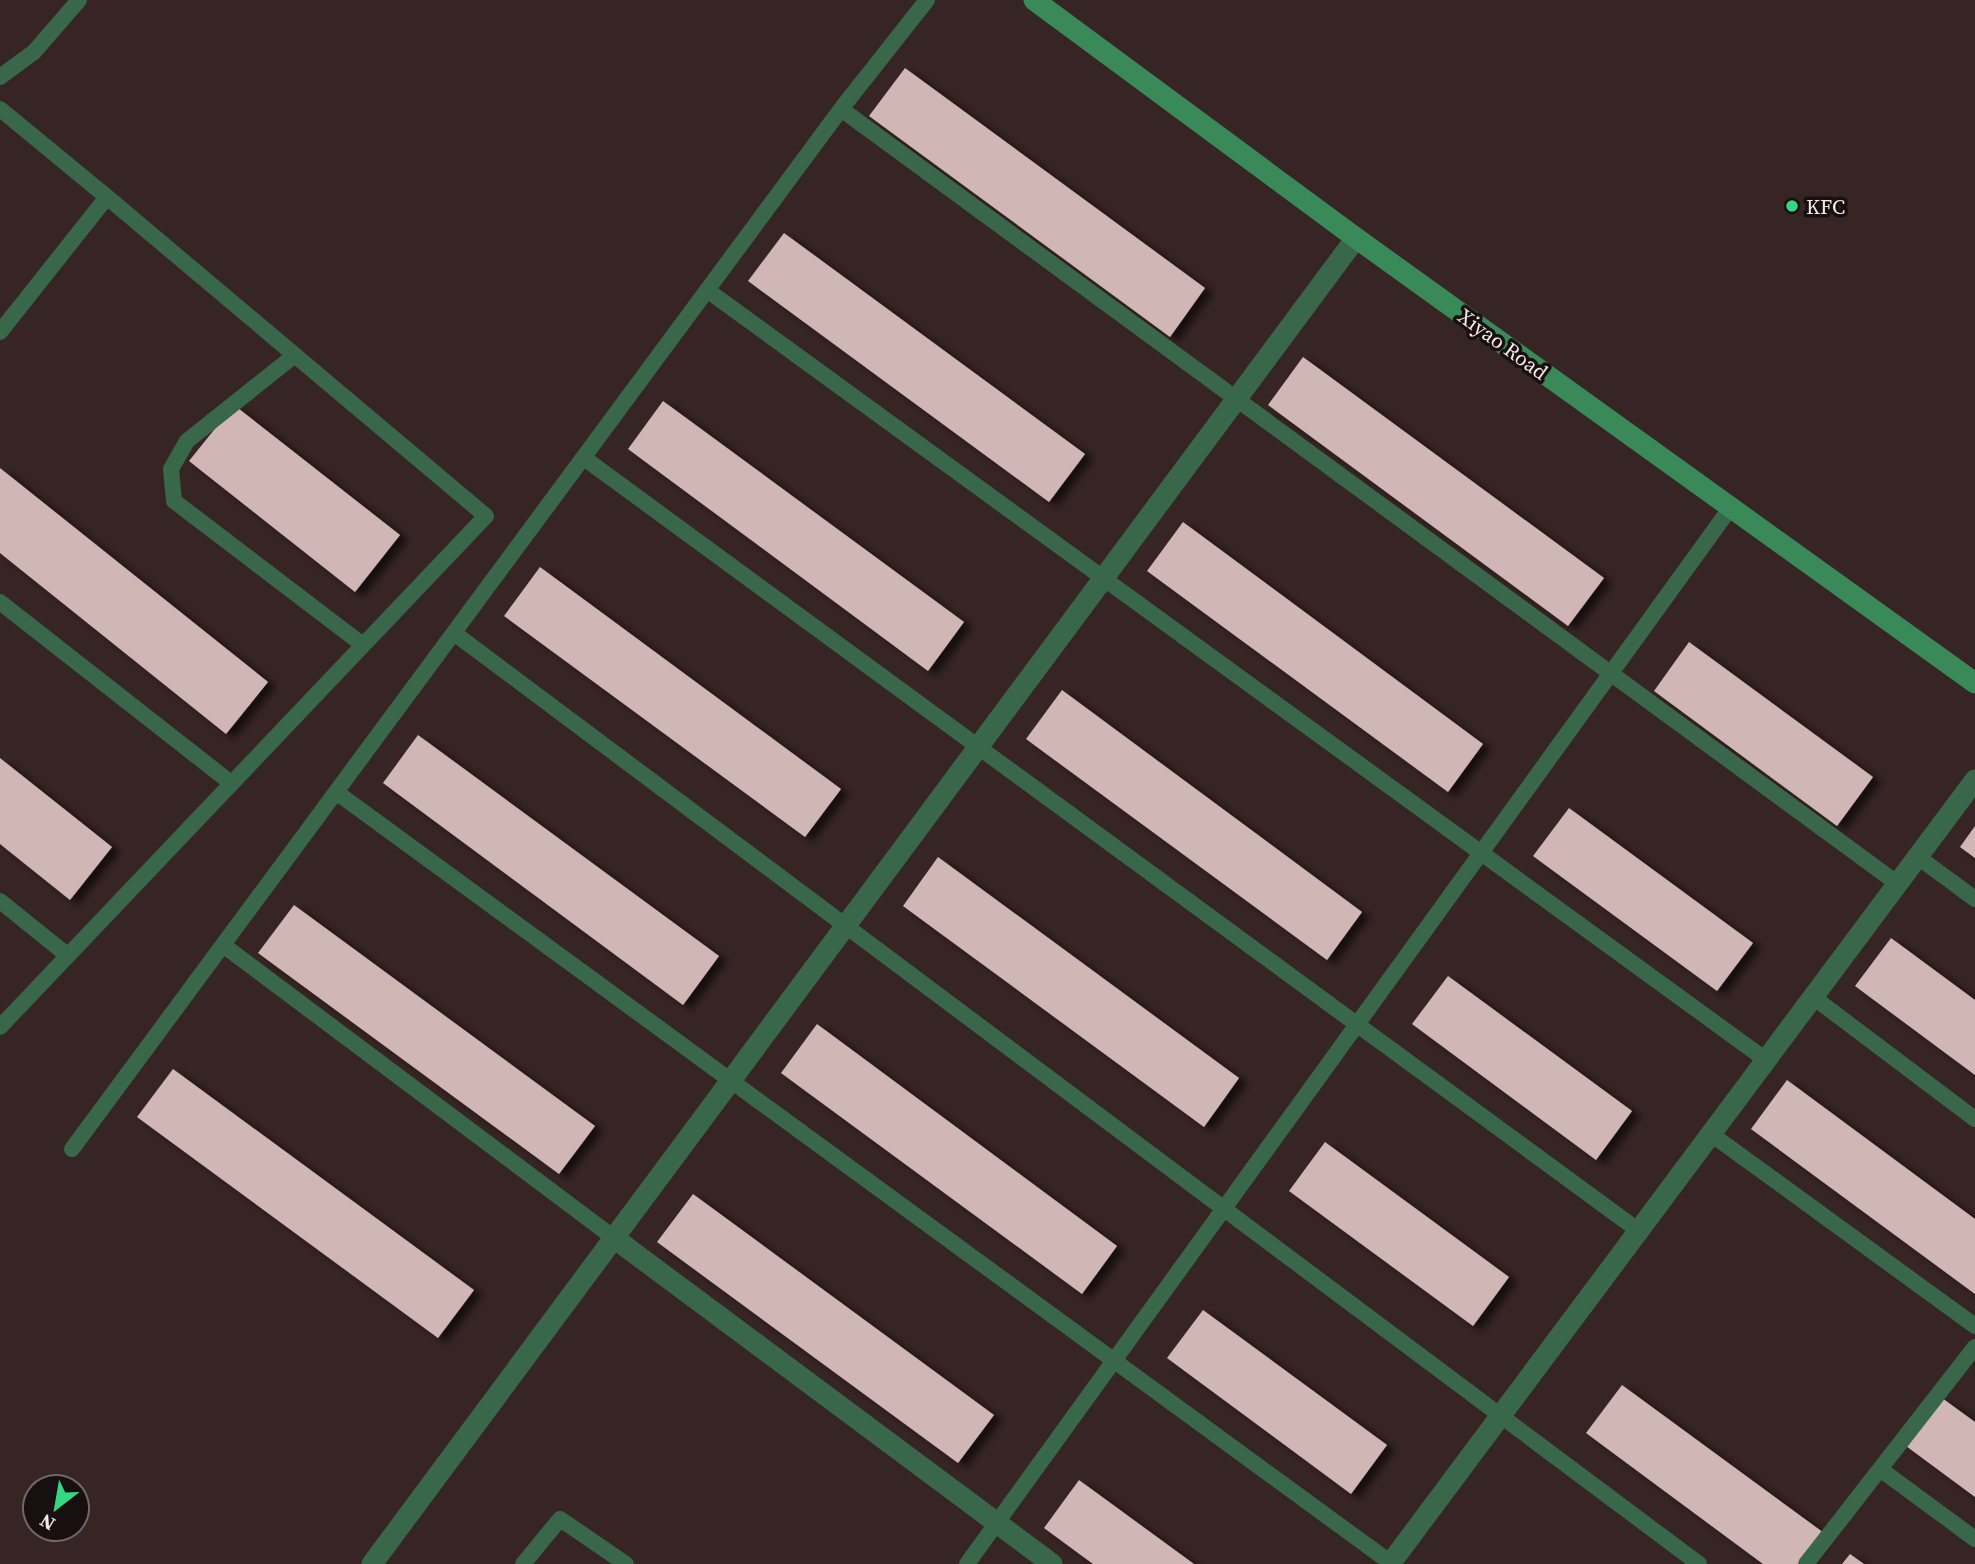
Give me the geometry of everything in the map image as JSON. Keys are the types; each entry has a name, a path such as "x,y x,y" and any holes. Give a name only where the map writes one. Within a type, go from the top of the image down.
{"street":[{"name":"Xiyao Road","path":"1034,0 1356,238 1975,683"},
{"path":"372,1564 1356,238"},
{"path":"1391,1563 1975,780"},
{"path":"614,1238 1052,1564"}],"lane":[{"path":"0,77 34,52 79,0"},
{"path":"72,1149 841,109 927,0"},
{"path":"0,109 486,516 0,1027"},
{"path":"841,109 1898,884"},
{"path":"0,332 107,197"},
{"path":"707,290 1766,1060"},
{"path":"295,355 187,441 171,469 174,502 363,645"},
{"path":"583,458 1639,1231"},
{"path":"967,1564 1731,507"},
{"path":"0,602 231,783"},
{"path":"454,633 1699,1564"},
{"path":"336,792 1391,1563"},
{"path":"1918,857 1975,899"},
{"path":"0,901 67,955"},
{"path":"223,945 614,1238"},
{"path":"1813,997 1975,1119"},
{"path":"1711,1134 1975,1326"},
{"path":"1806,1564 1975,1347"},
{"path":"1880,1469 1975,1539"},
{"path":"523,1564 560,1519 626,1564"}],"building":[{"path":"905,68 1205,288 1170,337 869,116"},
{"path":"784,233 1085,454 1049,502 748,281"},
{"path":"1303,357 1604,578 1568,626 1268,405"},
{"path":"663,401 964,622 928,671 628,449"},
{"path":"234,405 400,535 355,592 189,461"},
{"path":"0,468 268,682 226,734 0,553"},
{"path":"1183,522 1483,744 1448,792 1147,571"},
{"path":"540,567 841,789 805,837 504,616"},
{"path":"1689,642 1873,777 1837,826 1654,691"},
{"path":"1062,690 1362,912 1327,960 1026,739"},
{"path":"418,735 719,956 683,1005 383,783"},
{"path":"0,758 112,847 70,900 0,844"},
{"path":"1569,808 1753,943 1717,991 1533,856"},
{"path":"1975,826 1975,858 1960,847"},
{"path":"938,857 1239,1078 1204,1127 903,906"},
{"path":"294,905 595,1126 559,1174 258,953"},
{"path":"1891,938 1975,1000 1975,1075 1855,986"},
{"path":"1448,976 1632,1111 1596,1160 1412,1024"},
{"path":"817,1024 1117,1246 1082,1294 781,1073"},
{"path":"173,1069 474,1290 438,1338 137,1117"},
{"path":"1787,1080 1975,1219 1975,1294 1751,1129"},
{"path":"1325,1142 1509,1277 1473,1326 1289,1191"},
{"path":"693,1194 994,1415 958,1463 657,1242"},
{"path":"1203,1310 1387,1445 1351,1494 1167,1358"},
{"path":"1622,1385 1824,1533 1801,1564 1763,1564 1586,1433"},
{"path":"1942,1398 1975,1422 1975,1497 1906,1446"},
{"path":"1079,1480 1194,1564 1093,1564 1044,1528"},
{"path":"1850,1554 1864,1564 1842,1564"}],"place":[{"name":"KFC","path":"1792,206"}]}
